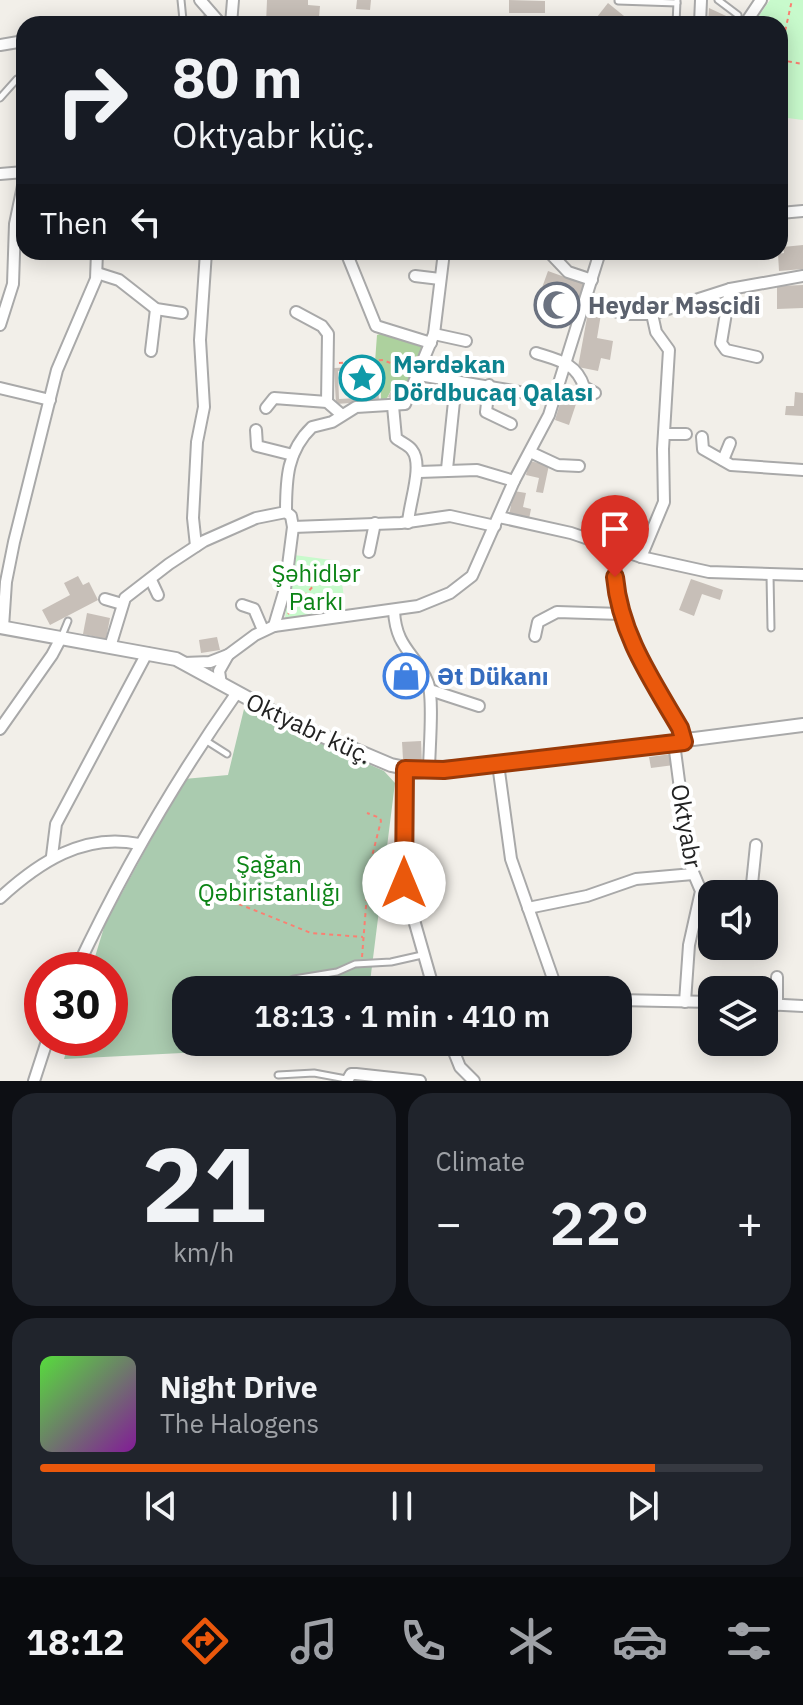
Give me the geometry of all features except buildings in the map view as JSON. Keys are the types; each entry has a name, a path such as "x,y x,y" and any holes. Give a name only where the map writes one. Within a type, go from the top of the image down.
{"street":[{"path":"200,0 214,16"},
{"path":"745,16 761,0"},
{"path":"0,325 13,284 16,219"},
{"path":"2,627 9,561 50,400 63,352 90,296 97,273 97,260"},
{"path":"196,546 193,528 196,449 204,407 200,340 205,260"},
{"path":"349,260 376,326 433,338 466,341"},
{"path":"286,512 286,478 293,455 310,429 332,422 356,407 405,404 433,338 443,260"},
{"path":"557,260 568,272 592,280"},
{"path":"184,663 210,662 228,655 269,628 394,611 432,602 468,581 476,570 514,481 555,398 598,260"},
{"path":"97,273 119,280 156,309 182,313"},
{"path":"415,276 440,279"},
{"path":"585,302 625,314 652,314 730,289 803,276"},
{"path":"730,289 721,343 726,350 757,357"},
{"path":"151,351 156,309"},
{"path":"296,312 322,326 328,334 327,402"},
{"path":"641,557 664,502 669,350 656,332 652,314"},
{"path":"536,353 567,363 581,376 584,387 595,393"},
{"path":"419,375 555,398"},
{"path":"447,469 456,382"},
{"path":"489,385 486,412 511,424"},
{"path":"0,388 50,400"},
{"path":"266,408 274,398 327,402 342,415"},
{"path":"393,406 396,438 412,450 419,472 411,493 408,523"},
{"path":"256,430 257,446 293,455"},
{"path":"664,434 686,434"},
{"path":"702,437 703,449 731,465 803,470"},
{"path":"723,460 730,443"},
{"path":"530,452 549,462 579,466"},
{"path":"419,472 477,470 514,481"},
{"path":"110,647 122,604 169,564 196,546 256,518 286,512 291,516 293,527 285,589 269,628"},
{"path":"293,527 408,523 450,516 571,533 641,557 721,574 803,575"},
{"path":"369,552 375,523"},
{"name":"Oktyabr","path":"617,550 615,577 621,614 641,662 680,728 693,874 698,885"},
{"path":"151,580 158,595"},
{"path":"105,599 122,604"},
{"path":"242,605 254,609 269,628"},
{"path":"394,611 397,635 430,690 429,771"},
{"path":"535,636 538,622 550,613 621,614"},
{"name":"Oktyabr küç.","path":"2,627 147,653 184,663 299,726 405,769 429,771 498,764 803,725"},
{"path":"0,729 61,638"},
{"path":"52,856 56,824 147,653"},
{"path":"221,684 219,671 228,655"},
{"path":"208,676 210,662"},
{"path":"430,690 479,706"},
{"path":"85,952 139,844 236,694"},
{"path":"498,764 507,843 552,976"},
{"path":"405,769 404,883 430,976"},
{"path":"0,898 52,856 116,841 139,844"},
{"path":"752,880 756,845"},
{"path":"528,908 587,896 636,879 693,874"},
{"name":"Oktyabr","path":"685,1002 689,945 698,922"},
{"path":"632,1000 698,1002"},
{"path":"778,1005 803,1006"},
{"path":"34,1081 42,1056"},
{"path":"454,1056 467,1080"},
{"path":"347,1080 356,1074 420,1081"}],"lane":[{"path":"718,0 738,16"},
{"path":"618,1 677,1"},
{"path":"0,98 16,80"},
{"path":"770,575 771,628"},
{"path":"61,638 68,621"},
{"path":"205,739 227,754"},
{"path":"312,976 337,972 361,963 383,963 423,955"},
{"path":"278,1075 314,1073 347,1080"}],"path":[{"path":"339,363 386,361 419,375"},
{"path":"285,618 325,573"},
{"path":"361,963 369,868 381,821 367,813"},
{"path":"224,898 311,933 364,937"}],"green space":[{"path":"770,0 803,0 803,120 788,118 788,16 759,16"},
{"path":"383,333 426,345 409,390 395,383 386,400 381,400 380,366 375,362 377,335"},
{"name":"Şəhidlər Parkı","path":"294,555 339,561 346,612 285,618"},
{"name":"Şağan Qəbiristanlığı","path":"244,709 384,771 395,783 371,976 172,976 172,1054 128,1056 128,952 96,952 105,924 184,779 228,775"},
{"name":"Şağan Qəbiristanlığı","path":"65,1056 124,1056 64,1059"}],"place":[{"name":"Heydər Məscidi","path":"557,305"},
{"name":"Mərdəkan Dördbucaq Qalası","path":"362,378"},
{"name":"Ət Dükanı","path":"406,676"}],"route":[{"path":"404,883 405,769 444,770 684,742 680,728 631,641 621,614 615,577"}]}
